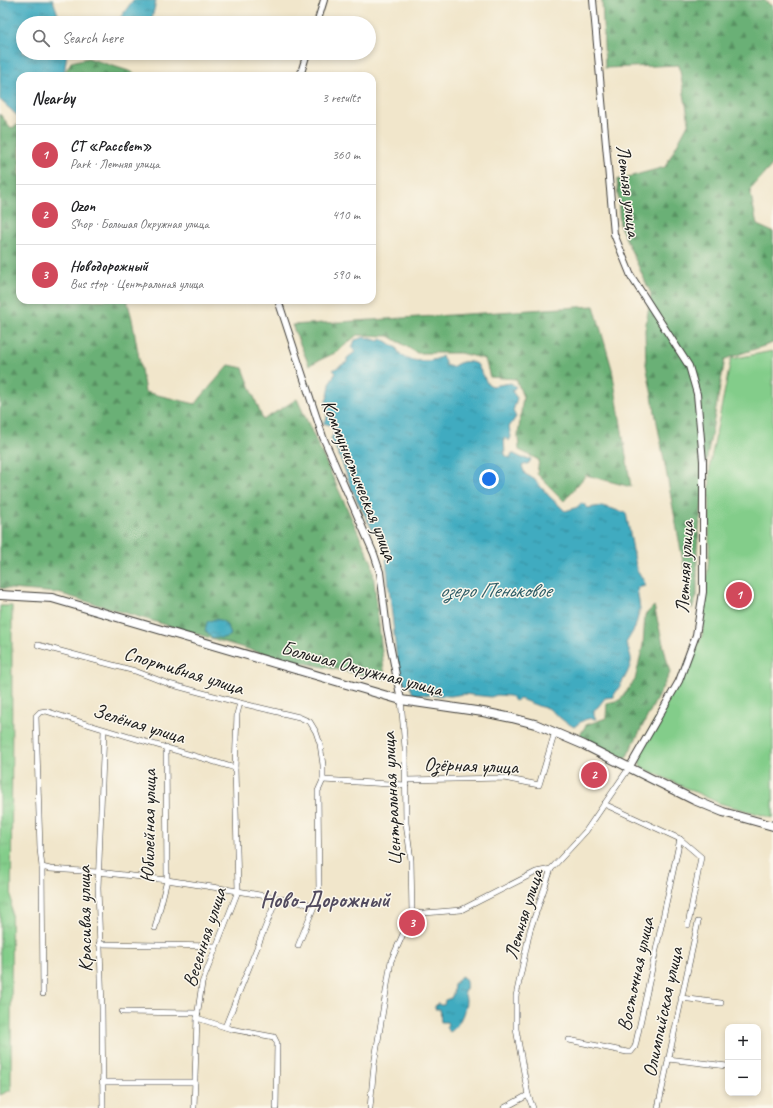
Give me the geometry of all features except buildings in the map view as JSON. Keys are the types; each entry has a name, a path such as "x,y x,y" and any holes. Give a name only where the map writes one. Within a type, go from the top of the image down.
{"main road":[{"name":"Большая Окружная улица","path":"0,595 52,598 401,700 512,718 535,724 555,732 694,800 723,812 773,826"}],"street":[{"path":"319,16 324,0"},
{"name":"Летняя улица","path":"533,1108 528,1095 516,1029 516,996 530,930 551,869 586,831 629,768 679,681 696,635 703,592 703,461 697,394 689,366 631,276 614,234 593,0"},
{"path":"301,72 305,60"},
{"name":"Коммунистическая улица","path":"279,304 323,437 374,554 380,572 387,629 401,700"},
{"name":"Спортивная улица","path":"38,645 135,671 169,684 240,704 298,717 310,722 316,732 320,744 323,765 323,780"},
{"name":"Центральная улица","path":"370,1108 374,1066 391,961 412,914 411,860 406,823 405,748 401,700"},
{"name":"Весенняя улица","path":"194,1108 197,1016 202,984 238,891 235,768 237,714 240,704"},
{"name":"Зелёная улица","path":"42,867 40,849 36,716 40,712 46,711 104,730 235,768"},
{"name":"Красивая улица","path":"103,1108 98,872 104,730"},
{"name":"Озёрная улица","path":"323,780 406,782 504,778 539,785 555,732"},
{"name":"Юбилейная улица","path":"155,928 167,880 166,747"},
{"path":"298,946 319,894 318,791 323,780"},
{"name":"Олимпийская улица","path":"604,804 680,839 701,856 688,925"},
{"name":"Восточная улица","path":"570,1040 627,1052 631,1052 635,1047 680,839"},
{"path":"43,994 42,867 167,880 314,905"},
{"path":"412,914 461,910 536,872 551,869"},
{"path":"225,1027 277,898"},
{"name":"Олимпийская улица","path":"658,1108 698,922"},
{"path":"99,944 216,946"},
{"path":"682,998 721,1003"},
{"path":"122,1012 197,1016 232,1029 274,1037 277,1043 276,1108"},
{"path":"668,1059 725,1066"},
{"path":"102,1082 195,1082"},
{"path":"504,1108 528,1095"}],"green space":[{"path":"602,0 764,0 773,7 773,164 750,190 757,225 773,232 773,343 725,359 707,458 697,548 697,596 692,609 646,364 645,330 651,294 620,226 617,180 665,167 689,122 679,65 605,68"},
{"path":"80,60 94,60 132,72 65,72 71,62"},
{"path":"0,114 11,128 16,126 16,304 128,304 145,392 195,404 229,365 243,368 263,420 297,399 372,563 385,679 278,658 58,593 0,588"},
{"path":"594,306 612,369 631,487 586,475 564,501 537,474 539,460 519,450 518,436 523,397 516,379 490,377 485,359 460,353 417,353 389,336 357,335 337,352 309,365 292,325"},
{"path":"773,351 773,818 719,803 641,767 637,753 702,636 709,554 710,464 731,359"},
{"path":"0,606 12,606 11,1090 0,1095"},
{"path":"654,606 670,673 625,760 580,735 586,725 606,718 607,703 620,700 635,680 643,645 645,615"}],"water":[{"path":"0,0 53,0 59,16 16,16 16,60 66,60 64,72 16,72 16,114 0,100"},
{"path":"133,0 156,0 152,16 121,16"},
{"name":"озеро Пеньковое","path":"365,337 379,341 382,339 397,348 399,353 404,357 417,361 437,359 442,356 445,361 445,365 452,367 458,363 464,362 477,364 487,383 492,386 511,383 516,387 512,391 517,398 513,411 516,417 509,427 511,437 509,441 504,437 505,455 510,458 512,453 522,458 531,459 529,463 522,466 525,474 534,479 565,511 578,507 581,503 587,508 602,506 626,513 637,571 644,581 645,586 637,588 640,609 635,628 626,643 631,657 630,666 624,680 613,697 605,698 594,710 596,719 587,719 574,727 548,708 520,699 515,701 510,696 497,695 491,697 463,694 451,696 413,694 409,685 404,685 397,661 386,559 390,557 390,550 382,537 372,529 352,490 340,457 331,439 334,433 333,426 323,423 327,418 326,401 331,380 336,373 333,370 347,362 347,358 355,352 352,348 355,340"},
{"path":"215,619 226,624 231,635 223,638 212,638 205,631 207,622"},
{"path":"461,976 465,979 466,983 466,989 464,990 466,1004 459,1022 450,1032 446,1028 448,1025 447,1022 441,1022 440,1009 435,1009 435,1006 438,1003 440,1005 444,1005 445,1000 451,998 454,985"}],"place":[{"name":"СТ «Рассвет»","path":"739,595"},
{"name":"Ozon","path":"594,775"},
{"name":"Новодорожный","path":"412,923"}],"district":[{"name":"Ново-Дорожный","path":"325,899"}]}
